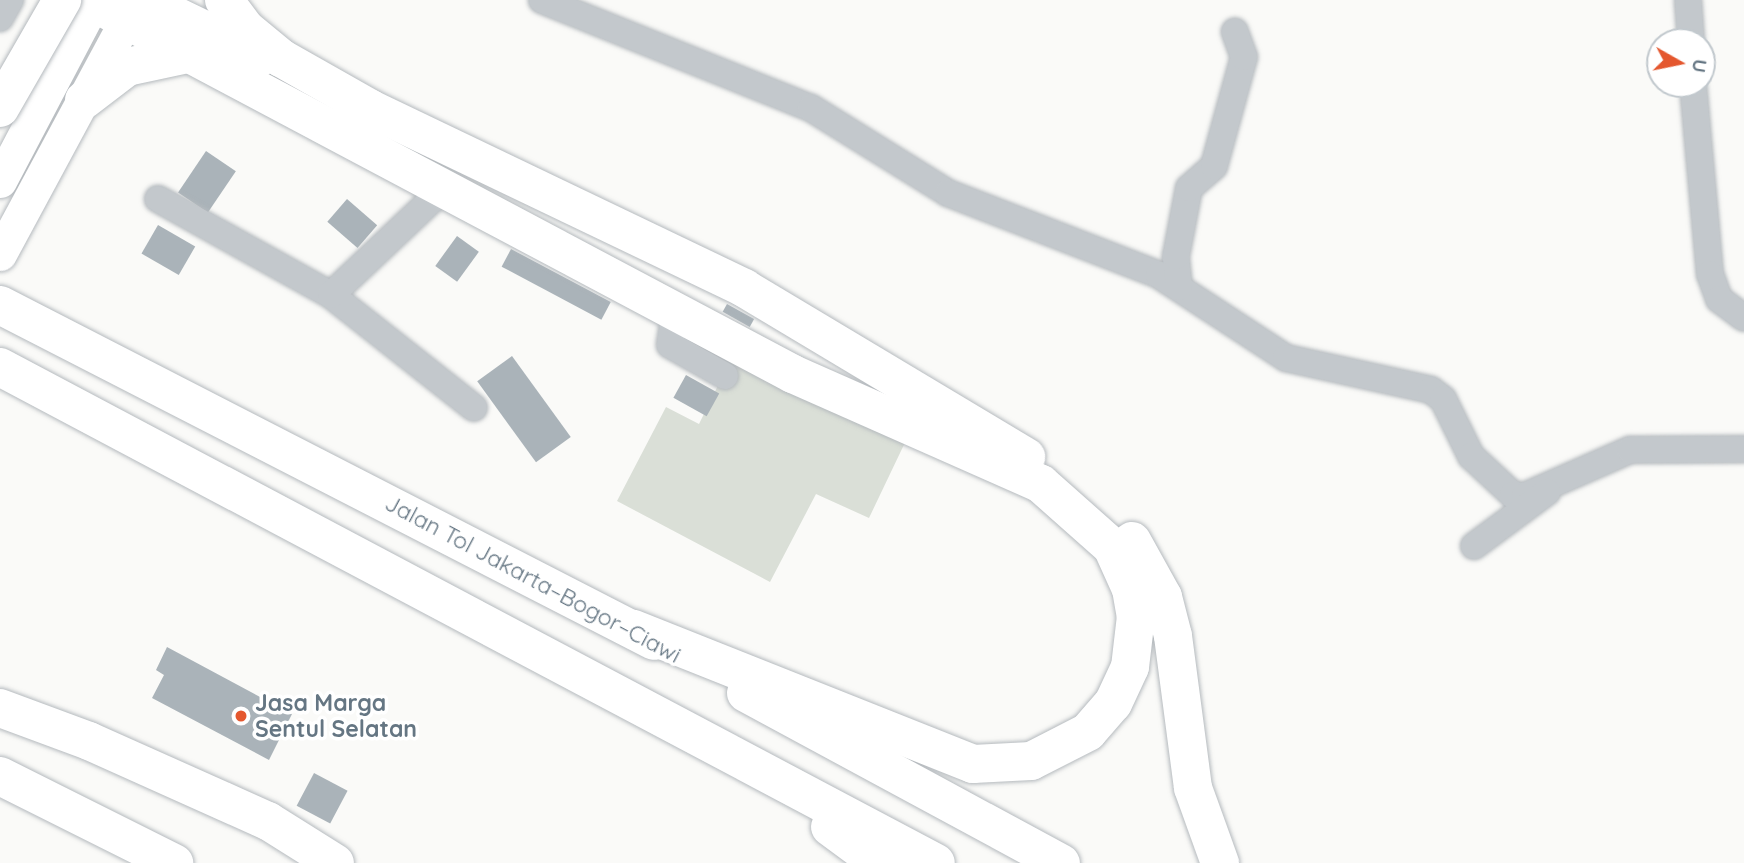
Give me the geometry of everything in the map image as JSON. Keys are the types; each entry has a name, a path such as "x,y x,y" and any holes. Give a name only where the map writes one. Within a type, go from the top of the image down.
{"highway":[{"path":"224,0 247,30 281,58 371,109"},
{"path":"0,108 83,1 136,7 371,109 744,288 1102,508 1126,532 1163,597 1173,636 1192,788 1220,863"},
{"path":"136,7 187,54 675,312 911,430 1041,484 1112,547 1131,589 1135,646 1113,703 1088,732 1031,761 973,764 633,629"},
{"path":"84,100 127,67 187,54"},
{"name":"Jalan Tol Jakarta–Bogor–Ciawi","path":"0,305 633,629 1061,863"},
{"path":"0,367 779,777 936,863"},
{"path":"0,708 89,741 268,821 335,863"},
{"path":"0,732 155,792 283,858"},
{"path":"0,776 174,863"},
{"path":"779,777 841,838 879,863"}],"main road":[{"path":"0,181 71,47 83,1"},
{"path":"0,254 136,7"}],"street":[{"path":"44,0 45,24 71,47"},
{"path":"542,0 811,108 948,194 1179,287 1222,321 1286,358 1431,390 1450,412 1471,456 1513,495 1525,496 1630,450 1744,449"},
{"path":"1688,0 1690,28"},
{"path":"1179,287 1176,257 1189,188 1213,166 1244,57 1235,32"},
{"path":"1694,98 1710,274 1719,299 1744,318"},
{"path":"331,295 443,189"},
{"path":"158,199 331,295 474,408"},
{"path":"675,312 670,345 724,376"},
{"path":"1474,546 1562,479"}],"shaded area":[{"path":"738,345 911,430 869,518 816,494 770,582 617,501 666,407 699,424"}],"building":[{"path":"206,151 236,171 208,213 178,192"},
{"path":"347,199 377,225 358,248 327,222"},
{"path":"158,225 195,246 179,275 142,254"},
{"path":"457,236 479,252 457,282 435,266"},
{"path":"511,249 611,302 601,320 502,267"},
{"path":"727,304 754,319 750,327 723,312"},
{"path":"512,356 571,437 536,462 477,381"},
{"path":"686,375 719,393 707,416 673,398"},
{"path":"167,647 292,714 269,760 152,698 164,675 156,670"},
{"path":"314,773 348,791 330,824 297,806"}],"place":[{"name":"Jasa Marga Sentul Selatan","path":"241,716"}]}
